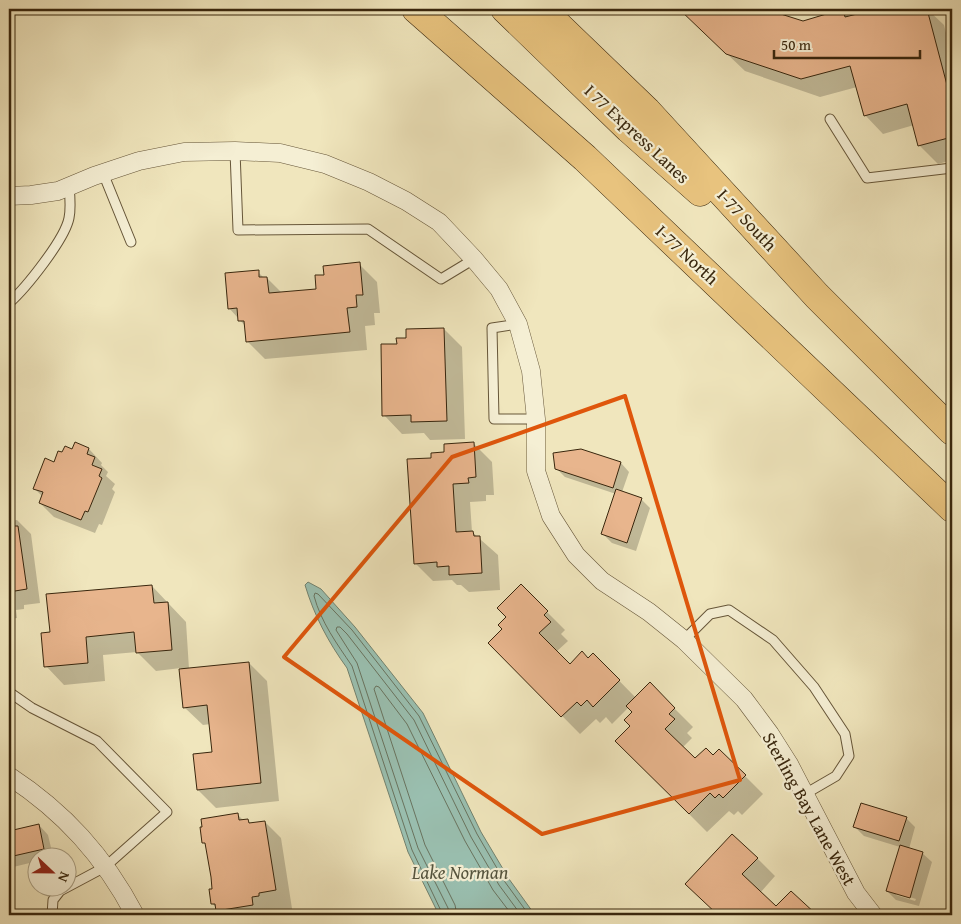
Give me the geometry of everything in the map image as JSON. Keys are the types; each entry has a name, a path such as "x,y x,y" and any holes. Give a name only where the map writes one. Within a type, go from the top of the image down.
{"highway":[{"name":"I-77 North","path":"416,9 585,158 952,508"},
{"path":"443,9 585,158"},
{"name":"I 77 Express Lanes","path":"505,9 629,129 817,296"},
{"name":"I-77 South","path":"541,9 647,111 817,296 952,431"}],"street":[{"name":"Sterling Bay Lane West","path":"9,196 58,191 139,161 184,152 235,151 280,154 325,164 369,182 406,201 439,222 499,289 518,324 531,371 536,419 536,471 551,516 576,555 602,581 649,612 684,640 744,699 789,764 856,893 873,915"},
{"path":"9,776 36,794 62,816 91,847 135,915"}],"lane":[{"path":"830,120 867,178 952,168"},
{"path":"235,151 238,230 368,229 441,279 474,259"},
{"path":"103,173 131,242"},
{"path":"9,304 42,265 66,228 70,216 69,186"},
{"path":"518,324 492,328 494,418 536,419"},
{"path":"684,640 710,614 729,610 773,640 814,687 845,734 849,756 836,776 805,794"},
{"path":"9,692 32,708 98,741 167,812 105,867 60,891 54,900 52,915"}],"highlighted area":[{"path":"625,396 740,780 542,834 284,657 452,457"}],"water":[{"name":"Lake Norman","path":"308,582 321,589 355,627 423,713 481,832 509,879 535,915 439,915 408,852 347,668 317,618 305,585"}],"building":[{"path":"679,9 765,9 803,21 843,9 845,17 877,9 901,9 902,12 927,9 952,104 952,137 918,146 907,104 864,116 850,66 801,79 726,54"},
{"path":"360,262 363,295 356,295 357,307 347,308 350,332 246,342 244,321 238,321 237,308 228,309 225,273 259,270 259,277 267,277 269,293 316,289 315,275 324,275 323,266"},
{"path":"444,328 447,421 411,422 411,415 382,416 381,344 397,344 396,338 406,338 406,329"},
{"path":"75,442 89,448 87,454 95,457 92,465 102,469 99,476 102,478 88,512 85,511 81,520 39,503 43,492 33,489 45,458 54,462 58,451 62,452 65,446 72,449"},
{"path":"474,442 476,477 468,478 469,483 453,484 456,532 473,531 474,536 480,536 482,573 449,575 449,566 437,567 437,562 414,564 407,459 431,458 431,453 444,452 444,444"},
{"path":"581,449 621,462 613,488 555,469 553,453"},
{"path":"616,489 642,498 627,543 601,534"},
{"path":"9,526 18,526 27,589 9,592"},
{"path":"521,584 548,611 544,615 551,622 539,633 570,664 582,651 588,658 593,653 620,680 593,707 587,700 581,706 577,702 561,717 488,643 502,629 498,625 506,617 497,608"},
{"path":"152,585 154,603 168,602 172,650 136,653 134,632 86,637 88,663 44,667 41,633 50,632 46,594"},
{"path":"249,662 261,783 197,790 193,754 212,752 207,705 183,708 179,669"},
{"path":"650,682 675,708 669,714 675,719 665,729 695,758 706,748 713,755 719,749 746,775 723,798 719,794 715,798 710,793 689,814 615,741 630,726 624,720 632,712 626,706"},
{"path":"861,803 907,817 899,841 853,827"},
{"path":"238,813 239,820 248,819 249,823 265,821 276,890 259,893 259,896 252,897 253,905 216,911 215,904 211,904 209,889 212,889 211,877 205,843 202,843 201,819"},
{"path":"39,824 43,846 28,846 28,853 9,857 9,831"},
{"path":"732,834 758,858 742,874 776,906 791,891 817,915 718,915 685,884"},
{"path":"900,845 923,852 910,898 886,891"}]}
